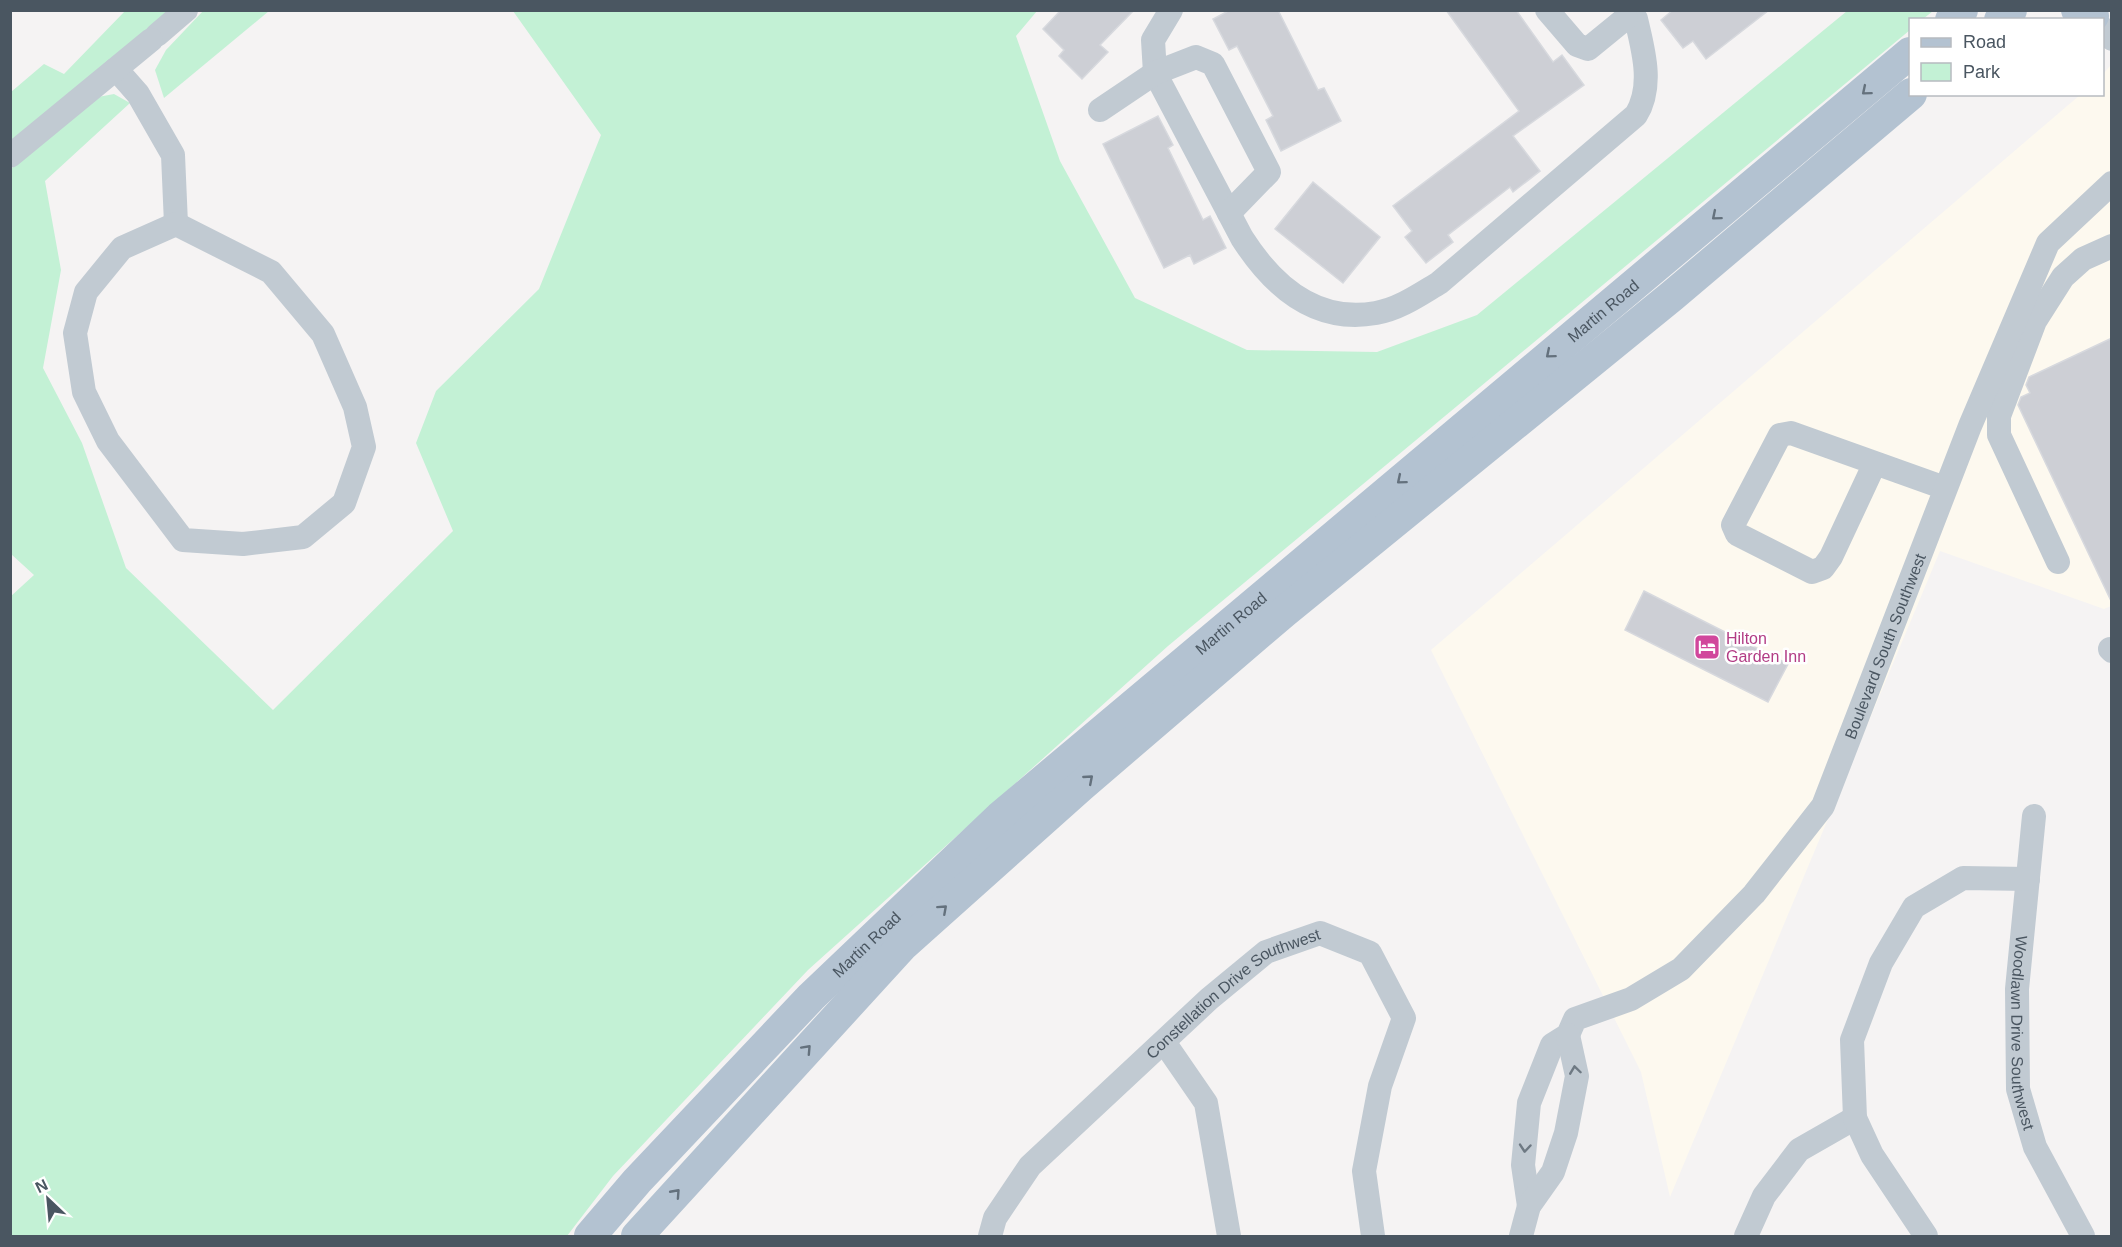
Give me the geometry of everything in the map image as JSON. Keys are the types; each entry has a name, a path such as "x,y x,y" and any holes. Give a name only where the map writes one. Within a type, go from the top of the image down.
{"main road":[{"name":"Martin Road","path":"590,1236 637,1181 811,997 1000,816 1909,56"},
{"name":"Martin Road","path":"637,1236 912,937 1081,786 1284,612 1663,303 1909,96"}],"street":[{"path":"10,156 186,10"},
{"path":"1171,10 1153,40 1155,73 1229,213 1266,272 1281,287 1306,303 1352,315 1377,313 1407,302 1439,283 1636,115 1646,86 1645,56 1632,15 1588,49 1577,45 1547,10"},
{"path":"1100,110 1155,73 1196,57 1213,64 1269,172 1229,213"},
{"path":"116,69 138,94 173,155 176,224"},
{"name":"Boulevard South Southwest","path":"1529,1206 1523,1165 1529,1103 1552,1045 1568,1035 1575,1018 1631,999 1681,969 1754,894 1822,807 1946,488 2048,243 2112,183"},
{"path":"176,224 271,272 323,334 355,407 364,447 344,503 303,537 243,544 183,540 108,441 84,392 75,333 86,292 122,248 176,224"},
{"path":"2058,562 1999,435 1999,416 2035,321 2063,277 2083,259 2112,246"},
{"path":"1874,465 1831,557 1823,568 1812,572 1750,543 1737,534 1733,525 1780,435 1791,433 1874,465 1946,488"},
{"name":"Woodlawn Drive Southwest","path":"2034,816 2017,989 2018,1089 2036,1147 2083,1236"},
{"path":"1926,1236 1872,1155 1855,1118 1852,1040 1881,963 1914,907 1963,878 2028,879"},
{"name":"Constellation Drive Southwest","path":"990,1236 995,1218 1030,1166 1209,999 1266,952 1320,933 1370,953 1404,1018 1380,1086 1364,1171 1373,1236"},
{"path":"1521,1236 1529,1206 1553,1172 1572,1106 1577,1076 1568,1035"},
{"path":"1164,1042 1206,1103 1229,1236"},
{"path":"1746,1236 1764,1196 1799,1150 1855,1118"}],"shaded area":[{"path":"2111,65 2111,606 2104,609 1940,551 1670,1197 1641,1072 1431,650 2079,96 2104,96 2104,73"}],"green space":[{"path":"125,11 176,11 11,141 11,92 44,64 64,74"},
{"path":"203,11 269,11 164,98 155,70 166,50"},
{"path":"513,11 1037,11 1016,36 1060,161 1135,298 1247,350 1377,352 1477,315 1847,11 1933,11 1924,18 1909,18 1909,31 1168,646 808,970 613,1176 567,1236 11,1236 10,597 34,575 11,554 11,169 98,97 114,94 130,103 45,181 61,270 43,368 82,443 126,568 273,710 453,531 416,443 436,391 539,289 601,135"}],"building":[{"path":"1061,10 1134,10 1100,45 1108,52 1082,79 1059,56 1064,50 1043,29"},
{"path":"1230,10 1278,10 1318,90 1324,88 1341,121 1281,151 1266,120 1273,116 1237,46 1229,50 1213,19"},
{"path":"1446,10 1516,10 1553,62 1562,55 1584,85 1513,136 1540,171 1513,192 1510,187 1448,235 1453,242 1426,263 1405,237 1412,231 1393,206 1519,111"},
{"path":"1673,10 1769,10 1706,59 1693,41 1683,48 1661,20"},
{"path":"1158,116 1173,145 1168,148 1203,220 1210,216 1226,248 1194,264 1190,255 1164,268 1103,144"},
{"path":"1313,182 1380,237 1343,283 1275,229"},
{"path":"2112,338 2112,603 2018,405 2021,397 2030,393 2026,385 2029,377"},
{"name":"Hilton Garden Inn","path":"1644,591 1788,664 1768,702 1625,630"}],"place":[{"name":"Hilton Garden Inn","path":"1707,647"}]}
